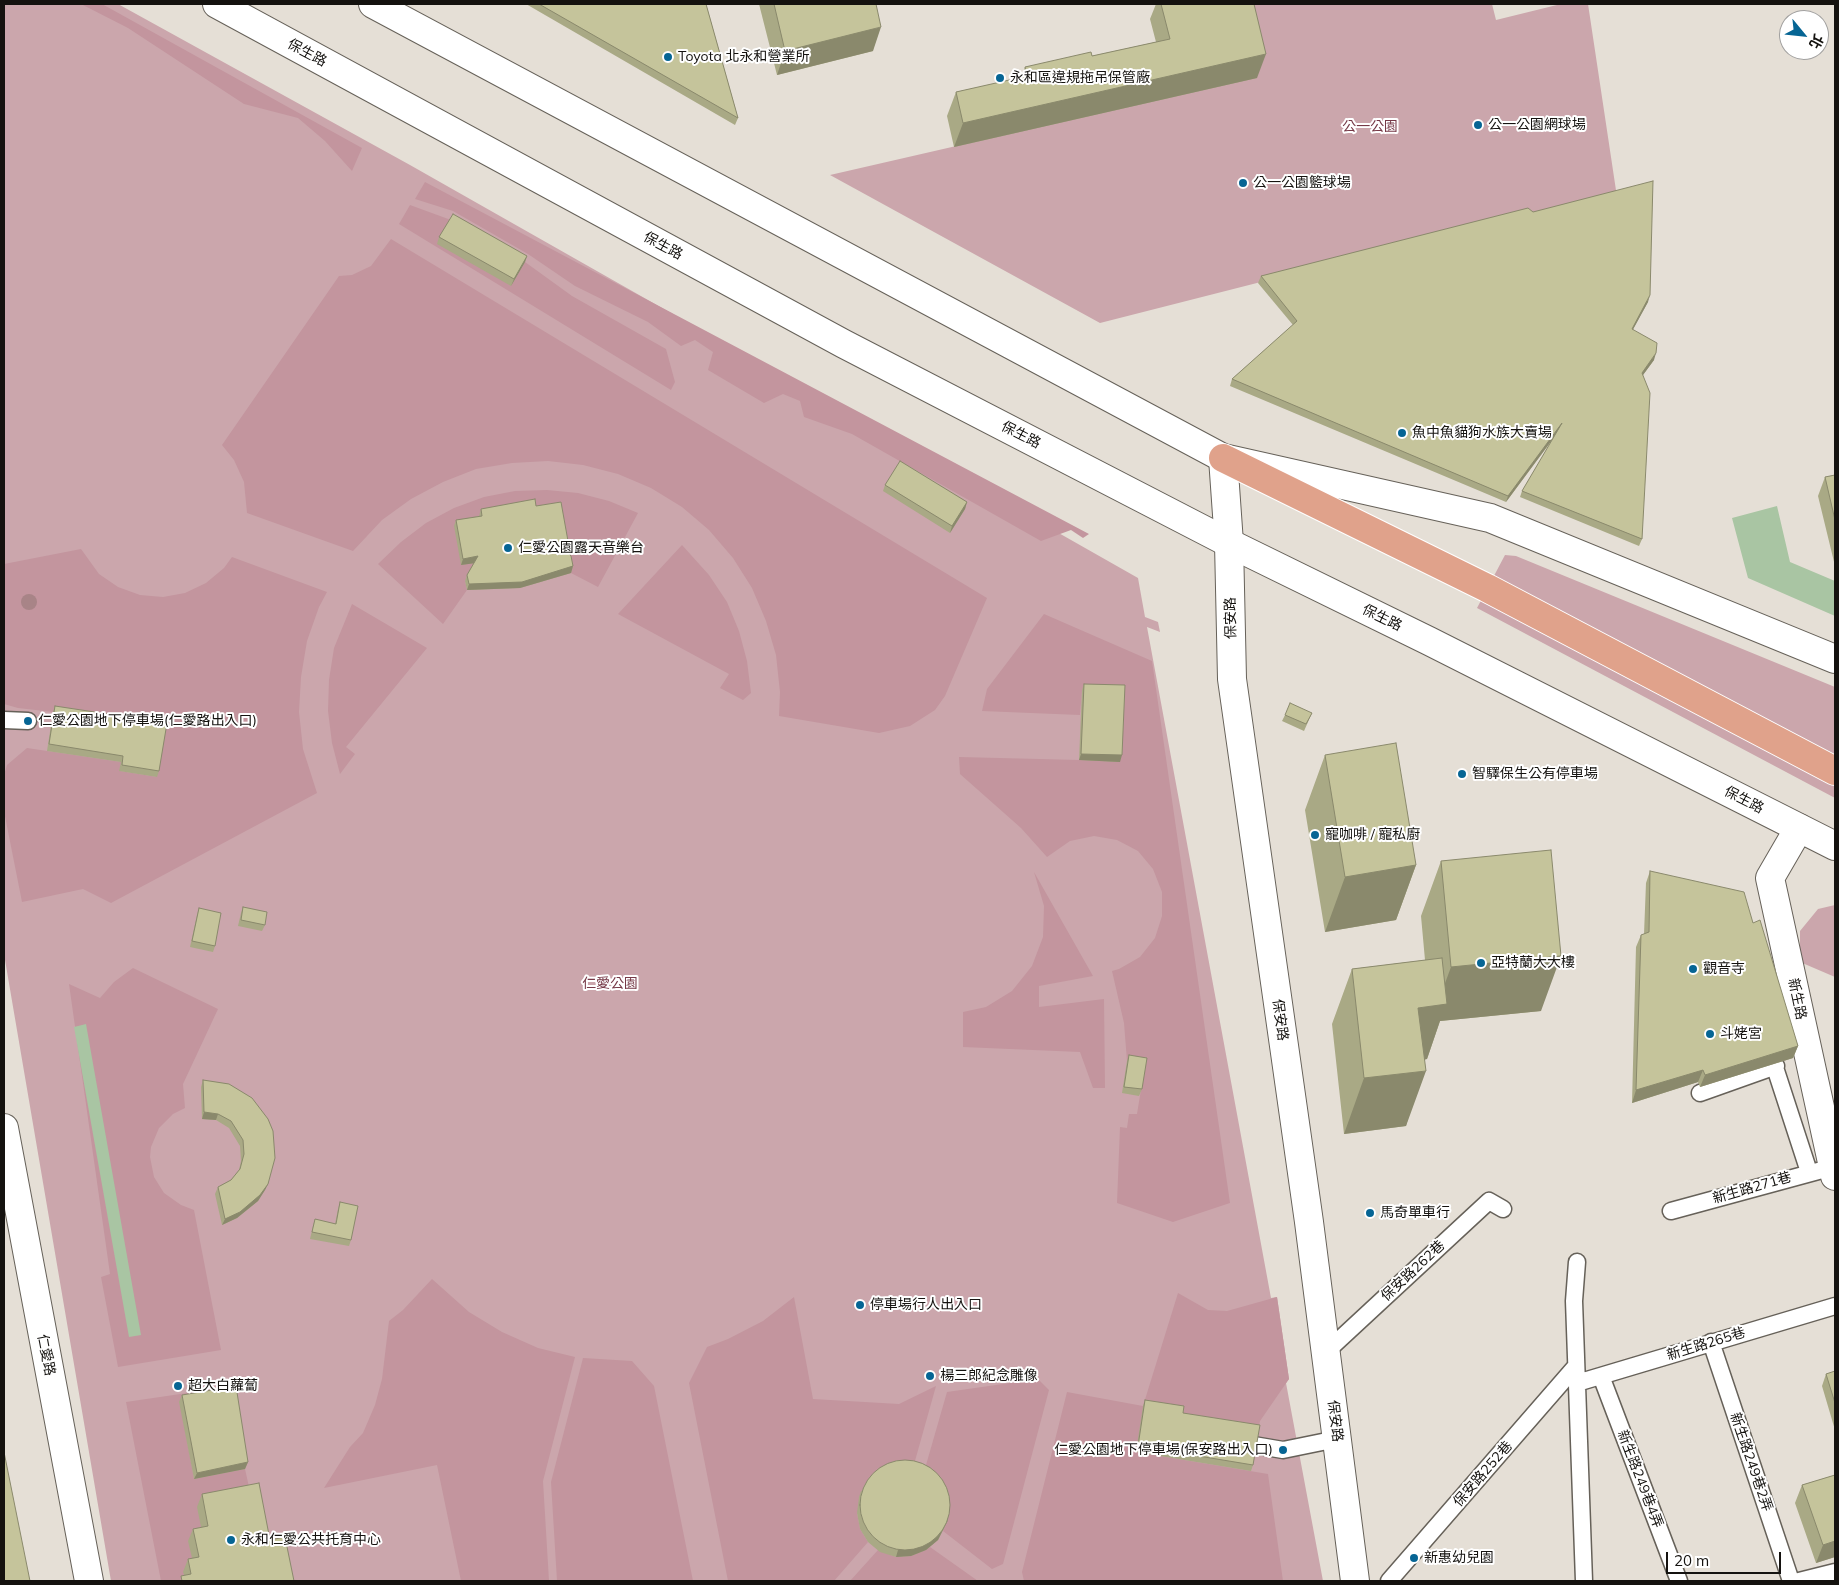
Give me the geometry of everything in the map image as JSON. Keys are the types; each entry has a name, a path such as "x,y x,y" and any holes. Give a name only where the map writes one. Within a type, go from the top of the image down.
{"highway":[{"path":"1223,458 1487,588 1835,771"}],"street":[{"name":"保生路","path":"217,4 844,344 1230,543 1429,640 1835,846"},
{"path":"373,4 1223,458 1490,518 1835,659"},
{"name":"保安路","path":"1223,458 1230,543 1232,679 1326,1352 1355,1581"},
{"name":"新生路","path":"1799,828 1770,878 1826,1171"},
{"name":"仁愛路","path":"4,1128 89,1581"}],"lane":[{"path":"4,720 28,721"},
{"path":"1765,1036 1776,1066 1826,1171"},
{"path":"1700,1093 1776,1066"},
{"name":"新生路271巷","path":"1672,1211 1826,1171"},
{"name":"保安路262巷","path":"1326,1352 1489,1201 1503,1209"},
{"path":"1577,1262 1574,1301 1584,1581"},
{"name":"新生路265巷","path":"1577,1383 1835,1306"},
{"name":"新生路249巷2弄","path":"1710,1342 1790,1581"},
{"name":"保安路252巷","path":"1389,1581 1576,1366"},
{"name":"新生路249巷4弄","path":"1601,1376 1679,1581"},
{"path":"1217,1438 1283,1450 1337,1440"},
{"path":"1799,1581 1835,1572"}],"green space":[{"name":"仁愛公園","path":"4,4 118,4 410,165 1138,578 1145,617 1158,622 1160,632 1147,627 1271,1298 1277,1297 1289,1379 1286,1383 1323,1581 111,1581 4,954"},
{"name":"公一公園","path":"1240,4 1492,4 1496,20 1561,4 1588,4 1617,197 1355,258 1100,323 830,175 1248,79"},
{"path":"1505,555 1516,556 1835,687 1835,798 1477,608"},
{"path":"1835,905 1835,977 1800,962 1800,931 1818,909"}],"shaded area":[{"path":"81,4 102,4 362,148 352,171 325,141 298,118 244,104 128,28"},
{"path":"425,182 1089,534 1083,538 1071,530 1041,541 852,434 804,417 800,401 783,394 764,403 708,370 713,352 695,340 681,346 648,322 575,286 528,254 453,211 415,199"},
{"path":"410,205 451,220 525,262 572,296 666,349 675,382 671,390 399,224"},
{"path":"391,239 987,598 945,696 935,710 910,726 879,733 779,716 780,692 776,655 766,621 752,588 733,558 709,530 682,507 651,488 618,474 583,465 548,461 512,463 476,469 443,482 411,499 382,520 353,551 247,513 244,482 234,460 222,445 339,276 352,275 371,266"},
{"path":"547,490 578,493 609,501 638,513 598,587 571,573 569,562 479,516 476,563 465,581 467,590 443,624 378,564 401,542 426,523 454,508 484,497 515,491"},
{"path":"1777,506 1790,562 1835,581 1835,616 1748,578 1732,518"},
{"path":"682,545 709,575 727,602 739,631 747,661 751,693 743,700 720,688 729,674 618,614"},
{"path":"81,549 99,574 118,587 140,595 163,597 185,593 206,583 224,568 232,557 327,592 319,607 307,641 301,677 299,712 303,749 317,793 111,903 83,889 22,902 4,811 4,775 7,765 27,748 121,762 120,771 157,777 53,712 18,708 4,704 4,564"},
{"path":"352,604 427,648 346,747 355,754 340,774 332,743 328,711 329,680 334,648"},
{"path":"1044,614 1152,661 1230,1203 1173,1222 1117,1203 1120,1127 1127,1128 1129,1114 1137,1114 1145,1065 1127,1061 1124,1023 1112,971 1140,957 1155,938 1162,916 1162,892 1153,869 1138,851 1117,840 1094,836 1070,841 1047,857 1021,828 960,774 959,757 1120,761 1082,690 1080,715 982,711 987,689"},
{"path":"1034,872 1093,976 1039,986 1039,1007 1104,999 1105,1088 1093,1088 1080,1052 963,1047 963,1012 986,1007 1012,991 1032,966 1043,937 1044,906"},
{"path":"133,968 218,1009 183,1084 185,1108 173,1114 159,1128 151,1147 150,1157 154,1177 164,1193 181,1205 194,1210 221,1350 118,1367 101,1277 110,1274 69,984 100,998 114,982"},
{"path":"86,1024 141,1335 129,1337 74,1027"},
{"path":"432,1279 469,1312 502,1332 538,1348 575,1357 543,1481 549,1581 461,1581 437,1465 324,1488 350,1447 363,1433 375,1405 382,1379 389,1321 403,1310"},
{"path":"1178,1293 1208,1310 1227,1311 1277,1297 1289,1379 1260,1421 1258,1431 1136,1452 1268,1474 1283,1581 1024,1581 1022,1572 1067,1392 1143,1406"},
{"path":"794,1297 813,1399 899,1404 936,1386 913,1468 857,1513 860,1529 868,1542 834,1581 728,1581 689,1383 707,1347 728,1339 763,1321"},
{"path":"583,1358 632,1361 654,1386 693,1581 557,1581 551,1482"},
{"path":"1038,1379 1049,1390 1003,1564 992,1569 943,1531 945,1526 924,1472 947,1392"},
{"path":"228,1387 229,1394 180,1402 194,1479 245,1469 251,1496 203,1538 194,1569 185,1581 161,1581 126,1402"},
{"path":"930,1547 978,1581 850,1581 878,1550 896,1557 911,1556"}],"building":[{"name":"Toyota 北永和營業所","path":"539,4 706,4 738,118"},
{"path":"774,4 876,4 881,27 785,51"},
{"path":"1161,4 1254,4 1266,54 963,123 956,92 1027,76 1025,67 1091,52 1092,56 1170,39"},
{"path":"1653,181 1650,295 1632,329 1657,343 1656,353 1642,373 1650,393 1642,539 1522,491 1562,423 1508,496 1232,379 1297,321 1261,276 1528,208 1533,212"},
{"path":"453,214 527,256 514,279 439,237"},
{"path":"900,461 967,502 952,526 885,485"},
{"path":"1835,475 1835,520 1825,477"},
{"name":"仁愛公園露天音樂台","path":"535,499 536,506 561,502 568,541 554,543 563,547 571,556 573,566 522,582 469,584 467,575 478,556 463,559 456,520 482,516 481,509"},
{"path":"1084,684 1125,685 1122,755 1081,754"},
{"path":"1290,703 1312,713 1306,724 1285,715"},
{"path":"55,706 167,723 159,771 122,765 123,756 49,744"},
{"path":"1396,743 1416,865 1345,877 1325,755"},
{"path":"1551,850 1561,956 1451,967 1441,861"},
{"path":"1650,871 1744,892 1753,923 1760,920 1798,1046 1705,1075 1703,1070 1636,1090 1641,935 1649,932"},
{"path":"243,907 267,912 265,925 241,920"},
{"path":"199,908 221,913 215,946 192,941"},
{"path":"1442,958 1447,1004 1418,1008 1426,1071 1364,1078 1352,969"},
{"path":"1129,1055 1147,1058 1142,1089 1124,1087"},
{"path":"203,1080 229,1084 252,1098 268,1119 273,1131 275,1158 268,1184 260,1195 240,1212 225,1219 218,1187 231,1180 240,1169 244,1154 243,1140 231,1121 218,1114 204,1112"},
{"path":"340,1202 358,1206 351,1240 312,1232 315,1219 336,1224"},
{"path":"1835,1371 1835,1403 1826,1374"},
{"path":"236,1386 248,1462 197,1473 182,1395"},
{"path":"1145,1400 1184,1406 1183,1413 1260,1425 1253,1465 1138,1446"},
{"path":"4,1452 30,1581 4,1581"},
{"path":"905,1460 922,1463 937,1473 947,1488 950,1505 947,1522 937,1537 922,1547 905,1550 888,1547 873,1537 863,1522 860,1505 863,1488 873,1473 888,1463"},
{"path":"1835,1475 1835,1541 1823,1545 1802,1485"},
{"path":"259,1483 270,1540 285,1537 294,1581 182,1581 181,1576 191,1574 188,1559 199,1557 193,1529 208,1526 202,1494"}],"place":[{"name":"Toyota 北永和營業所","path":"668,57"},
{"name":"永和區違規拖吊保管廠","path":"1000,78"},
{"name":"公一公園網球場","path":"1478,125"},
{"name":"公一公園籃球場","path":"1243,183"},
{"name":"魚中魚貓狗水族大賣場","path":"1402,433"},
{"name":"仁愛公園露天音樂台","path":"508,548"},
{"name":"仁愛公園地下停車場(仁愛路出入口)","path":"28,721"},
{"name":"智驛保生公有停車場","path":"1462,774"},
{"name":"寵咖啡 / 寵私廚","path":"1315,835"},
{"name":"亞特蘭大大樓","path":"1481,963"},
{"name":"觀音寺","path":"1693,969"},
{"name":"斗姥宮","path":"1710,1034"},
{"name":"馬奇單車行","path":"1370,1213"},
{"name":"停車場行人出入口","path":"860,1305"},
{"name":"楊三郎紀念雕像","path":"930,1376"},
{"name":"超大白蘿蔔","path":"178,1386"},
{"name":"仁愛公園地下停車場(保安路出入口)","path":"1283,1450"},
{"name":"永和仁愛公共托育中心","path":"231,1540"},
{"name":"新惠幼兒園","path":"1414,1558"}]}
